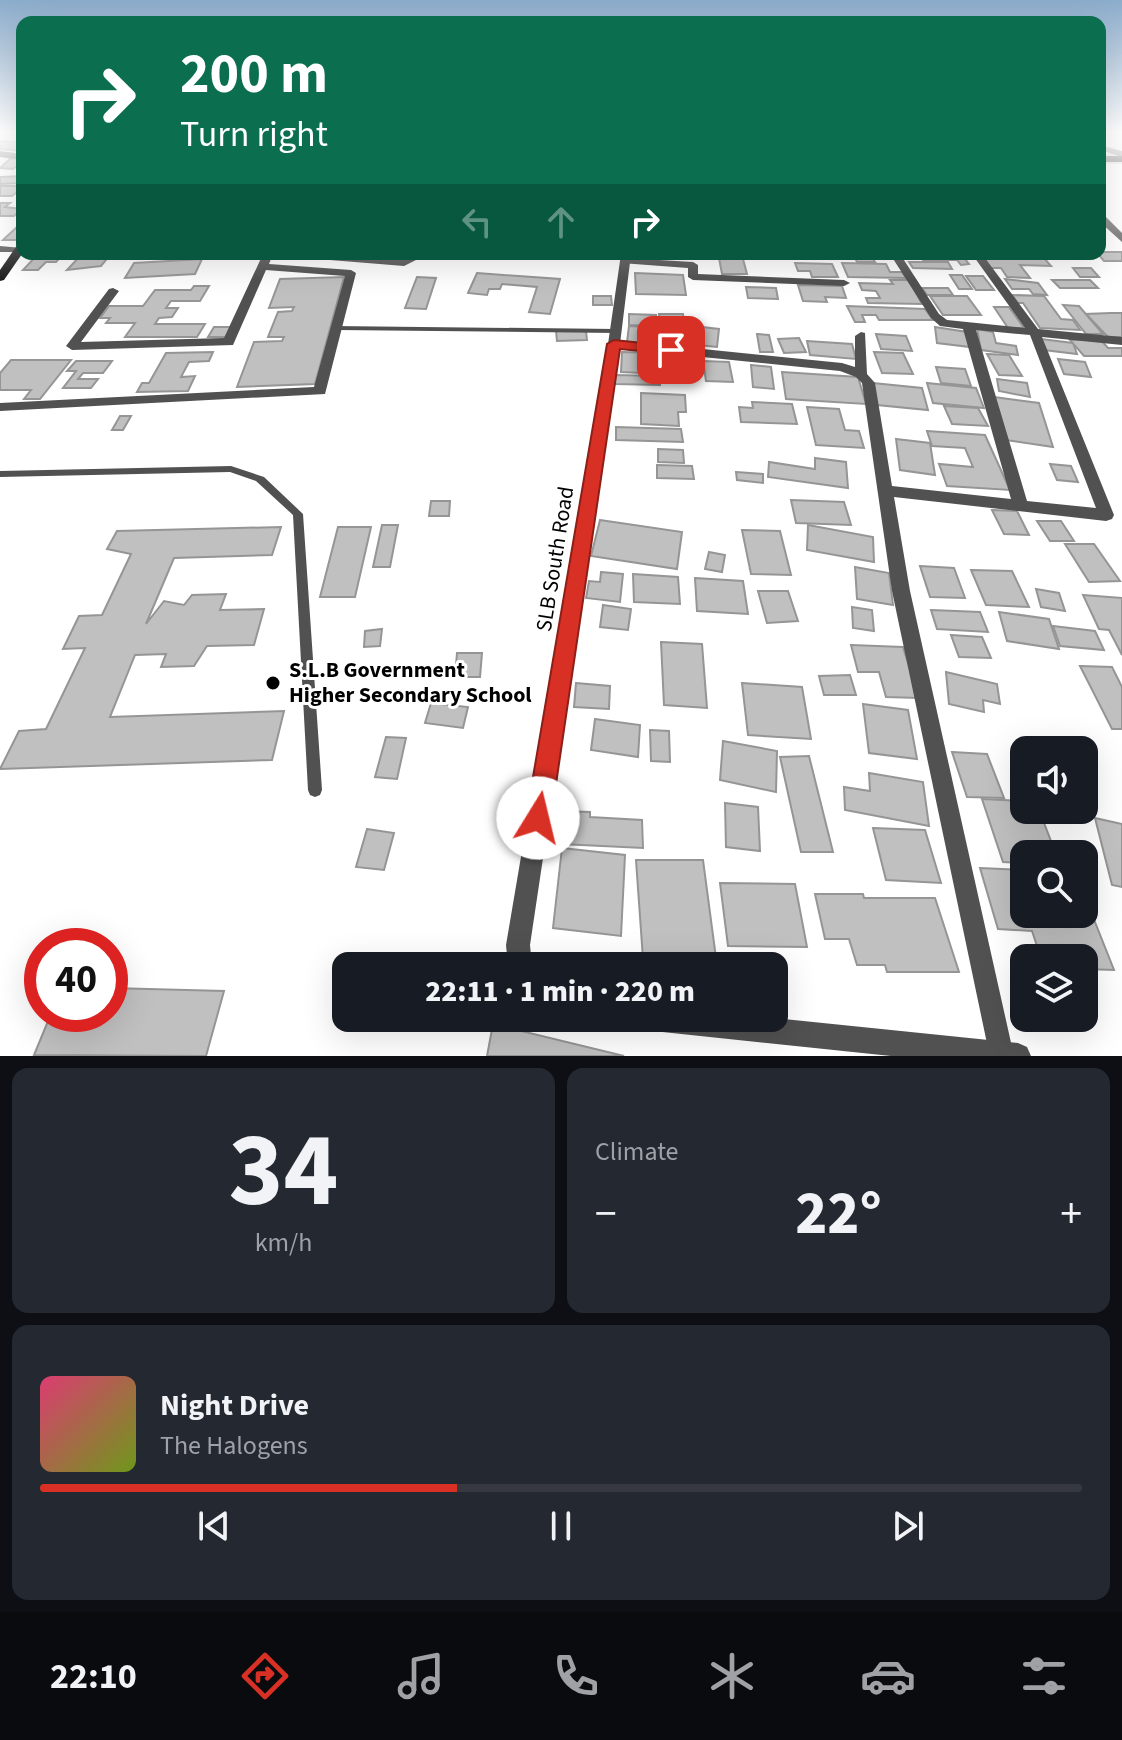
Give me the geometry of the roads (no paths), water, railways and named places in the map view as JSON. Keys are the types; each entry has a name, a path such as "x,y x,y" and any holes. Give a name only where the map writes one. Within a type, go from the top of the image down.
{"main road":[{"path":"0,278 16,254"}],"street":[{"path":"1106,222 1122,239"},
{"path":"0,407 320,391 351,273 266,260 229,342 72,346 113,291"},
{"path":"370,260 404,263 410,260"},
{"name":"SLB South Road","path":"519,952 625,260"},
{"path":"650,260 693,265 693,277 844,283"},
{"path":"899,260 935,316 944,323 1122,341"},
{"path":"886,491 1106,515 1035,333 981,260"},
{"path":"969,327 1020,505"},
{"path":"861,336 861,374"},
{"path":"615,338 842,367 861,374 868,383 901,591 1010,1054 788,1032"}],"lane":[{"path":"336,328 615,338"},
{"path":"0,474 231,469 260,479 298,514 315,790"}],"place":[{"name":"S.L.B Government Higher Secondary School","path":"273,683"}]}
